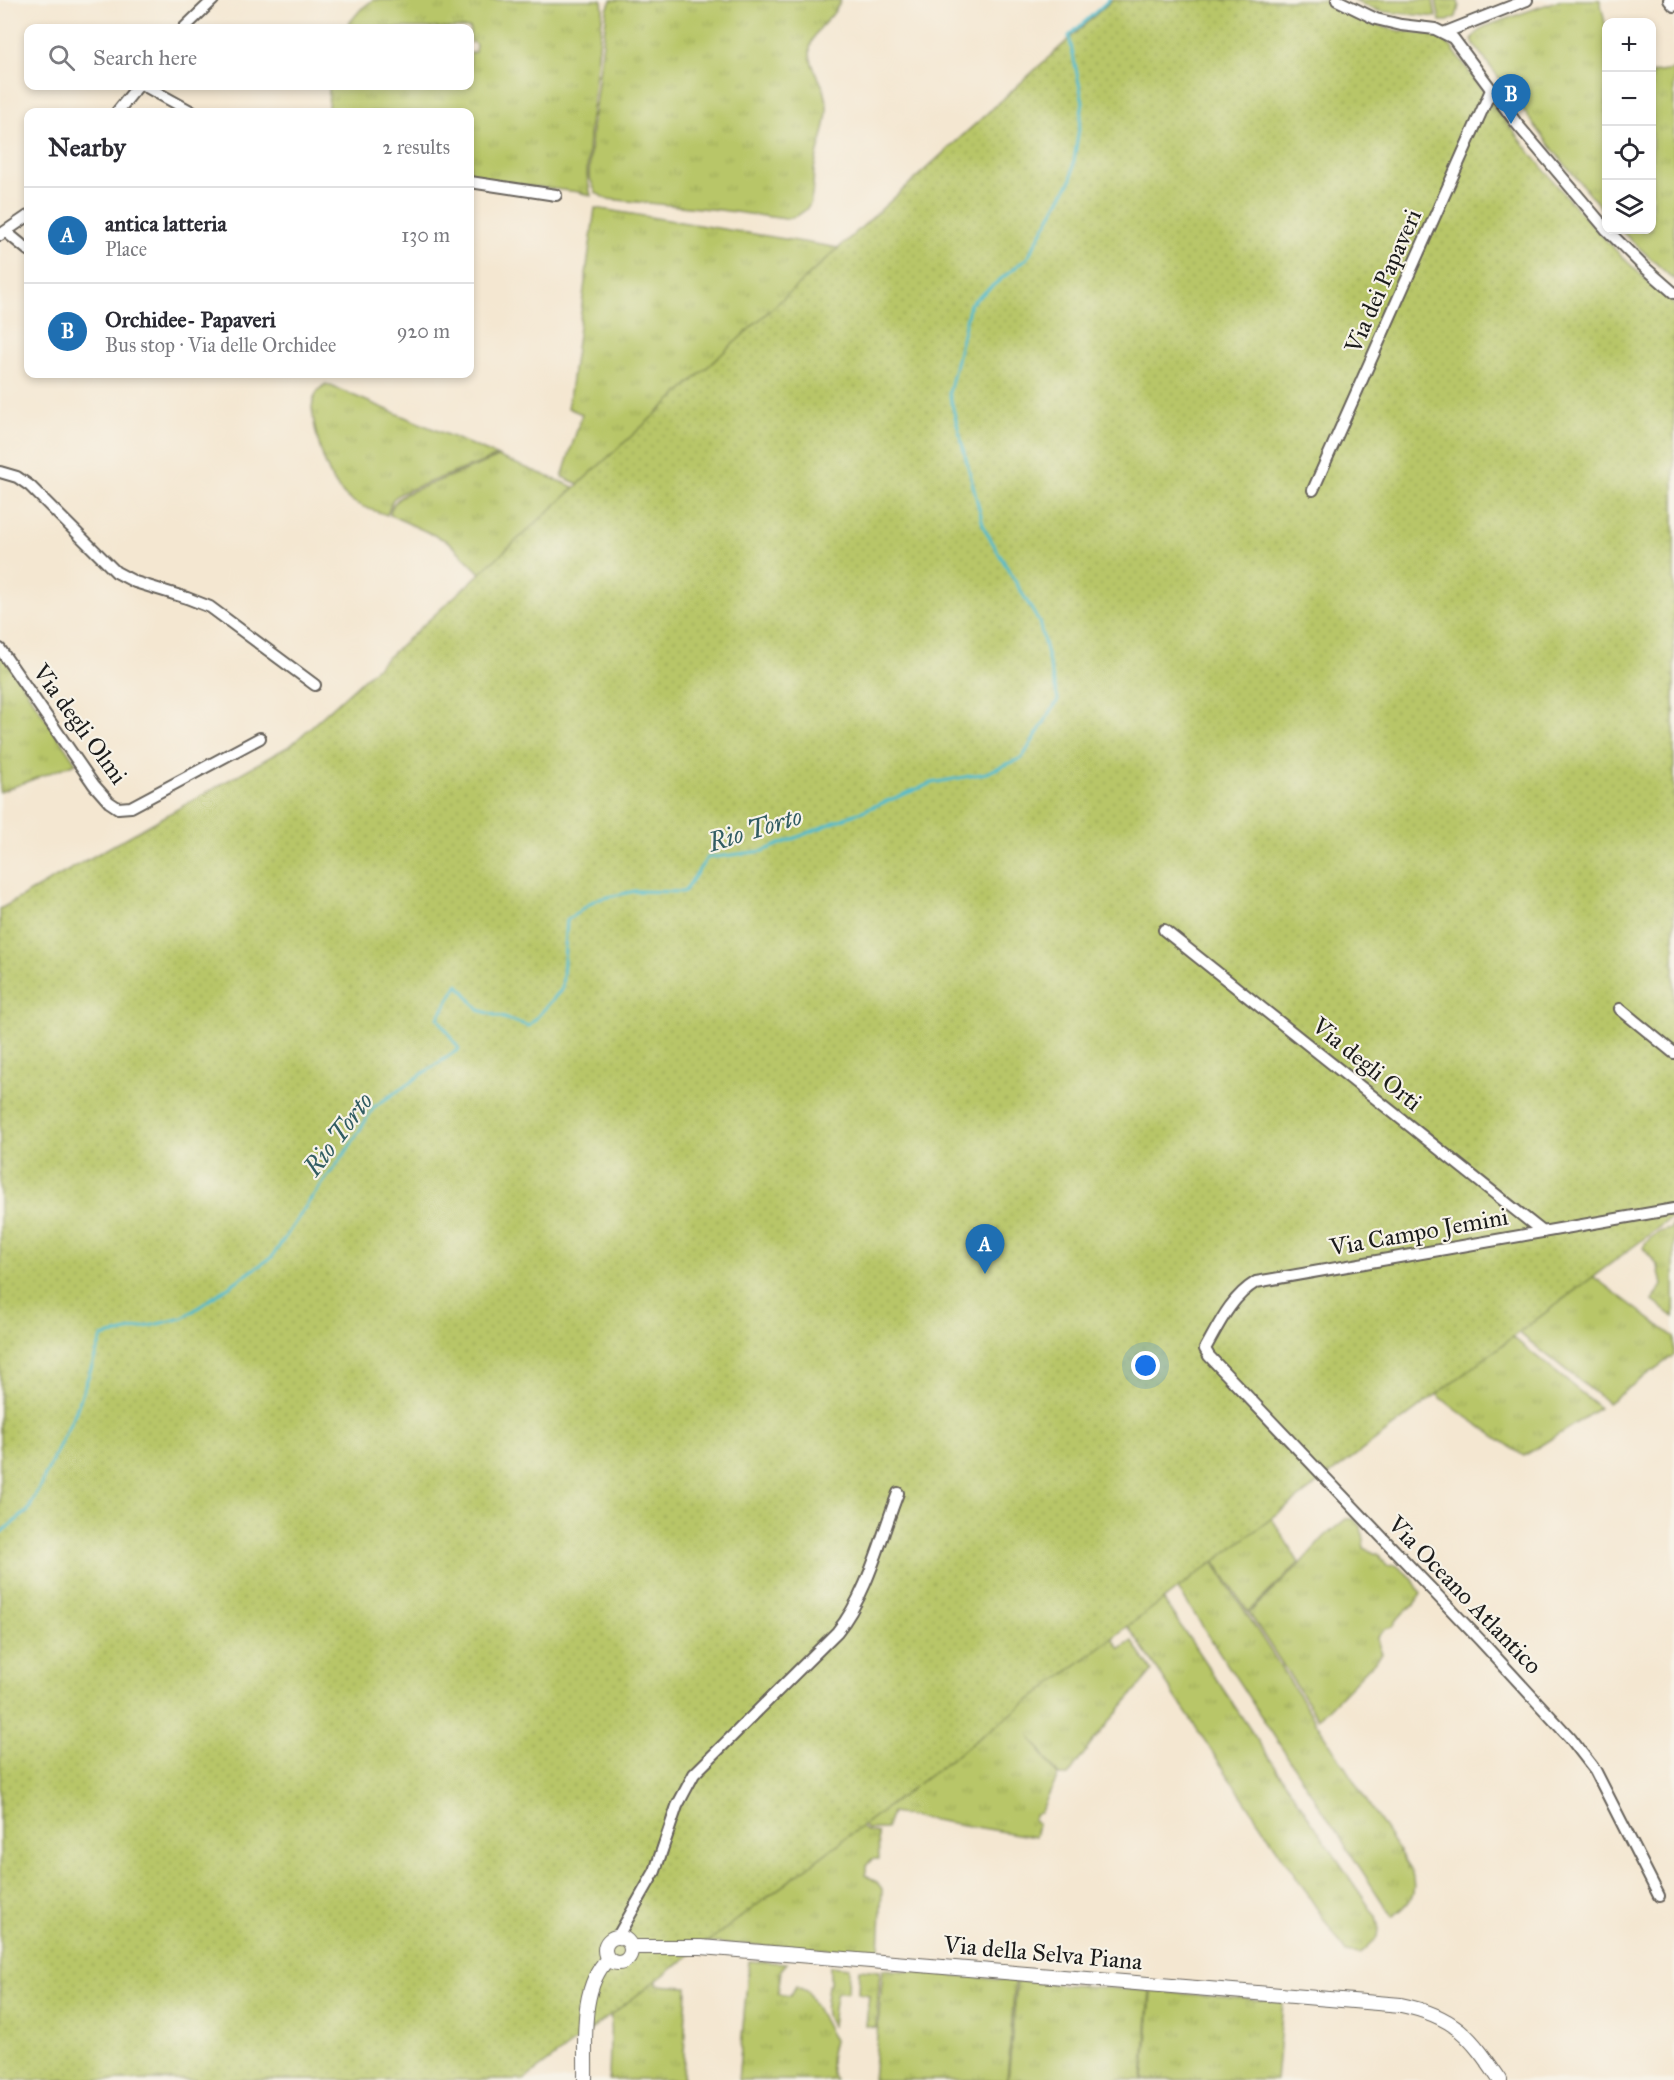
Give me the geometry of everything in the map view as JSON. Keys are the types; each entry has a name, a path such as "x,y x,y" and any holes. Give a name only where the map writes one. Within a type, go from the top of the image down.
{"street":[{"path":"188,24 213,0"},
{"path":"1337,0 1376,19 1446,32 1527,0"},
{"path":"1669,0 1674,6"},
{"path":"1446,32 1459,45 1547,161 1602,223"},
{"path":"120,108 135,90"},
{"path":"152,90 185,108"},
{"name":"Via dei Papaveri","path":"1313,490 1491,90"},
{"path":"474,183 556,195"},
{"path":"24,219 3,233 24,247"},
{"path":"1612,234 1674,293"},
{"path":"0,472 17,477 30,486 116,572 135,582 210,607 315,685"},
{"name":"Via degli Olmi","path":"0,650 94,785 109,802 118,808 131,807 261,738"},
{"name":"Via degli Orti","path":"1164,930 1543,1232"},
{"path":"1620,1009 1674,1053"},
{"name":"Via Campo Jemini","path":"1205,1349 1227,1310 1240,1293 1256,1282 1674,1209"},
{"name":"Via Oceano Atlantico","path":"1205,1349 1218,1366 1480,1640 1575,1744 1595,1770 1659,1896"},
{"path":"618,1936 655,1871 677,1806 690,1781 702,1765 837,1632 852,1611 863,1588 898,1492"},
{"path":"618,1936 627,1939 632,1947 630,1956 624,1962 616,1963 608,1959 605,1951 607,1942 618,1936"},
{"name":"Via della Selva Piana","path":"632,1947 701,1947 1336,1999 1409,2007 1431,2012 1448,2021 1474,2045 1500,2080"},
{"path":"585,2080 589,1993 596,1973 608,1959"}],"green space":[{"path":"373,0 602,0 603,10 589,136 587,176 591,196 579,192 474,179 474,108 328,108 329,90 474,90 476,45 474,43 474,24 348,24 361,9"},
{"path":"611,0 841,0 834,13 815,36 810,50 813,67 825,93 827,111 814,170 812,196 809,206 804,211 786,219 607,199 596,193 589,176 591,137 607,10"},
{"path":"1112,0 1328,0 1357,16 1387,28 1438,37 1452,48 1528,150 1583,216 1612,247 1674,304 1674,1216 524,2080 0,2080 0,909 291,745"},
{"path":"1353,0 1433,0 1436,17 1378,11"},
{"path":"1436,0 1458,0 1456,17 1448,21 1440,21"},
{"path":"1559,0 1600,0 1604,18 1602,18 1602,209 1558,156 1474,45 1472,38 1484,27"},
{"path":"1674,70 1674,280 1624,234 1656,234 1656,72"},
{"path":"595,208 858,251 750,555 562,477 582,414 568,408"},
{"path":"326,384 498,456 401,493 393,499 387,515 365,507 343,494 329,472 319,446 312,408 316,394"},
{"path":"499,457 761,562 499,592 449,542 390,515 394,503 405,494"},
{"path":"0,652 76,763 0,792"},
{"path":"1674,1219 1674,1317 1653,1301 1662,1285 1658,1266 1643,1248 1654,1235 1671,1229"},
{"path":"1425,1259 1579,1266 1674,1337 1674,1355 1608,1403"},
{"path":"1419,1261 1600,1408 1524,1456 1455,1409 1294,1281"},
{"path":"981,1347 991,1349 1014,1365 1164,1601 1376,1917 1378,1937 1360,1954 1346,1952 1076,1548 1070,1550 985,1653 1074,1554 1122,1624 1109,1633 1120,1649 1132,1641 1152,1671 1094,1740 1068,1776 1059,1776 1030,1736 1058,1776 1040,1813 1035,1814 1033,1819 1038,1824 1035,1837 892,1813 886,1829 867,1829 846,1811 948,1707 852,1621 872,1573 984,1674 977,1663 885,1583 891,1546 921,1457 973,1349"},
{"path":"1079,1437 1198,1538 1411,1870 1414,1885 1412,1897 1392,1917"},
{"path":"1165,1486 1259,1497 1299,1563 1248,1612"},
{"path":"1346,1519 1354,1519 1361,1526 1364,1548 1379,1555 1387,1566 1396,1565 1412,1578 1421,1594 1415,1603 1398,1618 1393,1627 1385,1629 1378,1636 1382,1654 1318,1719 1249,1613 1298,1566 1325,1536"},
{"path":"843,1815 866,1831 878,1833 879,1859 872,1859 866,1866 866,1875 877,1882 882,1889 879,1952 636,1939"},
{"path":"659,1951 657,1985 687,1987 683,2080 609,2080 612,1977"},
{"path":"749,1961 787,1963 781,1970 778,1994 790,1996 796,1986 808,1992 834,2041 830,2066 836,2080 738,2080"},
{"path":"830,1966 849,1968 848,1992 836,1994 832,2026 826,2012"},
{"path":"859,1969 880,1971 876,2028 866,2026 869,1995 858,1993"},
{"path":"883,1969 1015,1981 1007,2080 873,2080"},
{"path":"1017,1981 1150,1991 1143,2080 1008,2080"},
{"path":"1151,1991 1283,2002 1276,2080 1144,2080"}],"waterway":[{"name":"Rio Torto","path":"0,1533 28,1511 76,1411 102,1337 183,1318 272,1257 348,1149 374,1107 459,1049 438,1018 458,984 479,1010 529,1026 562,989 567,920 595,900 635,891 684,892 707,858 763,851 932,783 986,773 1022,758 1058,700 1039,622 984,528 949,393 970,304 1027,258 1071,180 1083,102 1069,36 1109,0"}],"place":[{"name":"Orchidee- Papaveri","path":"1511,124"},
{"name":"antica latteria","path":"985,1274"}]}
